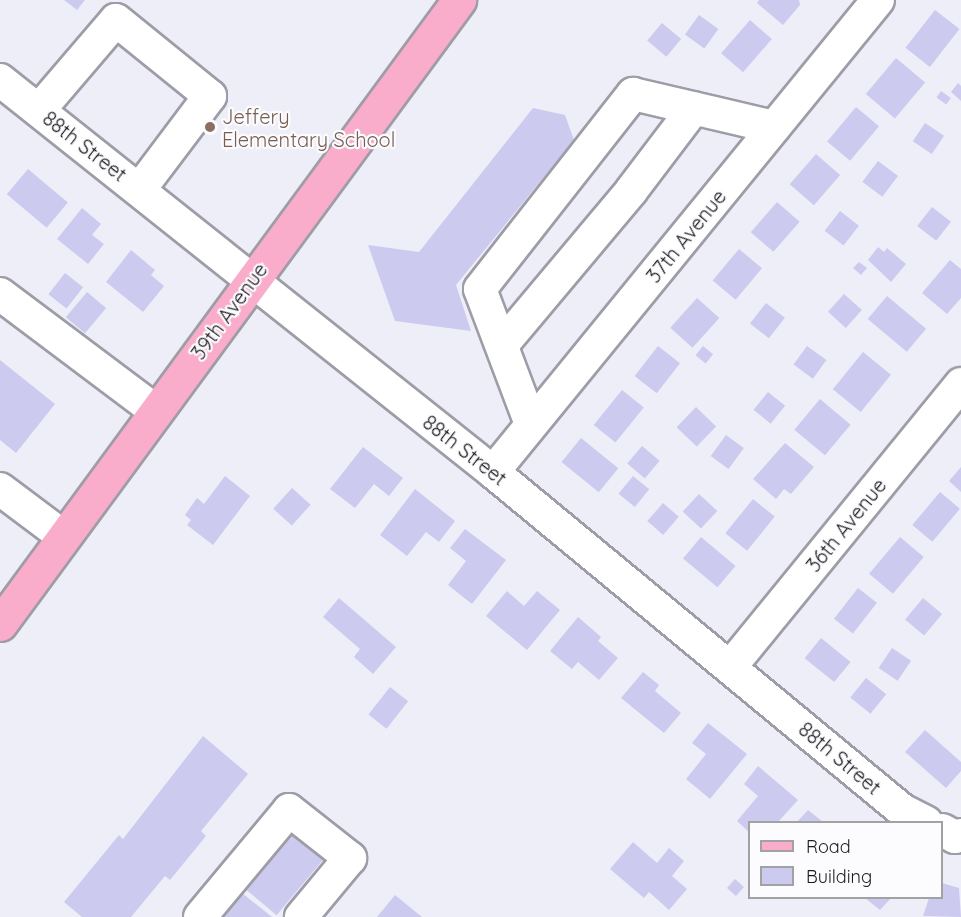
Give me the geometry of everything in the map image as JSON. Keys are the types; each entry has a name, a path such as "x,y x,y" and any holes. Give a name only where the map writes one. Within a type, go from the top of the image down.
{"main road":[{"name":"39th Avenue","path":"0,624 459,0"}],"street":[{"name":"37th Avenue","path":"493,472 878,0"},
{"path":"39,110 116,20 210,96 140,189"},
{"name":"88th Street","path":"0,80 140,189 493,472 731,666 902,810 924,821"},
{"path":"531,424 480,289 633,94 774,127"},
{"path":"502,345 631,191 694,108"},
{"path":"0,294 156,411"},
{"name":"36th Avenue","path":"731,666 961,384"},
{"path":"0,489 64,537"},
{"path":"200,917 289,810 350,858 301,917"}],"building":[{"path":"64,0 85,0 77,10"},
{"path":"759,0 799,0 800,5 783,25 757,3"},
{"path":"935,10 959,29 930,67 905,48"},
{"path":"699,15 718,29 704,49 685,34"},
{"path":"750,20 772,39 743,72 721,53"},
{"path":"662,23 681,39 666,57 647,41"},
{"path":"896,58 925,82 895,118 866,94"},
{"path":"958,83 961,86 961,101 951,92"},
{"path":"941,91 951,98 946,104 936,98"},
{"path":"856,107 879,126 850,161 827,141"},
{"path":"533,108 565,115 574,140 456,285 471,331 395,321 368,245 419,252"},
{"path":"925,123 944,136 932,154 913,141"},
{"path":"816,154 840,175 814,205 790,184"},
{"path":"878,161 898,176 882,197 862,182"},
{"path":"28,169 68,202 47,228 7,194"},
{"path":"777,202 800,222 773,252 751,232"},
{"path":"932,207 951,222 936,241 917,226"},
{"path":"82,208 101,224 92,235 104,244 88,264 57,239"},
{"path":"840,211 859,226 844,245 825,231"},
{"path":"878,247 884,252 887,248 906,264 891,282 868,260"},
{"path":"739,249 762,268 736,300 713,280"},
{"path":"131,250 155,270 151,275 164,286 143,312 106,282"},
{"path":"950,260 961,269 961,298 947,314 922,293"},
{"path":"859,262 867,268 861,275 853,268"},
{"path":"65,273 83,287 67,308 48,294"},
{"path":"87,292 106,308 85,333 66,317"},
{"path":"844,294 862,310 846,328 828,312"},
{"path":"887,296 926,329 907,352 868,319"},
{"path":"697,298 719,318 693,348 670,328"},
{"path":"766,303 785,318 769,338 750,323"},
{"path":"658,346 680,363 657,393 635,376"},
{"path":"703,346 713,354 706,364 695,355"},
{"path":"807,346 826,360 813,379 793,365"},
{"path":"863,352 891,375 861,412 833,389"},
{"path":"0,360 55,404 16,453 0,440"},
{"path":"622,390 644,408 615,443 594,425"},
{"path":"768,392 785,406 771,424 754,410"},
{"path":"820,399 851,425 825,455 794,430"},
{"path":"696,407 716,426 697,447 677,427"},
{"path":"726,435 744,448 729,469 711,456"},
{"path":"581,438 618,468 599,492 561,462"},
{"path":"785,443 814,467 791,494 784,489 776,499 753,479"},
{"path":"642,446 660,461 645,478 627,464"},
{"path":"363,447 403,478 389,496 374,484 355,508 330,489"},
{"path":"961,467 961,492 949,481"},
{"path":"225,476 250,496 213,545 187,525 191,520 185,515 197,498 204,504"},
{"path":"633,476 649,489 635,507 619,494"},
{"path":"292,488 311,505 292,526 273,509"},
{"path":"415,489 455,521 439,542 426,532 407,556 380,535"},
{"path":"940,492 960,509 932,542 912,525"},
{"path":"699,494 717,511 701,529 683,512"},
{"path":"753,499 775,517 747,551 725,533"},
{"path":"663,503 679,517 663,535 647,521"},
{"path":"465,529 506,560 472,604 448,585 466,561 450,548"},
{"path":"701,537 735,566 717,587 683,558"},
{"path":"900,537 924,557 893,594 869,574"},
{"path":"858,588 877,603 853,634 834,619"},
{"path":"507,591 524,606 537,591 560,610 527,650 486,616"},
{"path":"339,598 396,647 373,674 354,657 360,649 323,617"},
{"path":"923,598 942,614 924,636 905,619"},
{"path":"578,617 601,637 598,641 618,658 599,680 578,662 572,669 550,651"},
{"path":"821,638 851,662 834,682 805,658"},
{"path":"892,648 911,661 898,681 879,668"},
{"path":"643,672 659,685 655,691 681,713 664,733 621,698"},
{"path":"866,678 886,694 870,714 850,697"},
{"path":"390,687 408,701 387,729 368,715"},
{"path":"708,723 747,754 710,799 686,779 706,754 692,743"},
{"path":"925,730 961,762 961,771 946,788 905,752"},
{"path":"203,736 248,774 201,831 206,836 170,880 165,876 131,917 82,917 64,902 119,835 123,839"},
{"path":"758,766 798,800 779,821 748,821 748,831 737,821 758,796 744,784"},
{"path":"808,810 822,821 798,821"},
{"path":"290,826 326,856 277,915 241,885"},
{"path":"633,842 657,863 669,848 684,861 672,876 687,889 669,910 649,892 644,898 610,869"},
{"path":"735,879 744,887 736,896 727,888"},
{"path":"943,883 959,888 961,917 923,916 929,899 943,899"},
{"path":"237,889 272,917 214,917"},
{"path":"395,895 422,917 377,917"},
{"path":"866,899 890,899 880,910"}],"place":[{"name":"Jeffery Elementary School","path":"210,127"}]}
